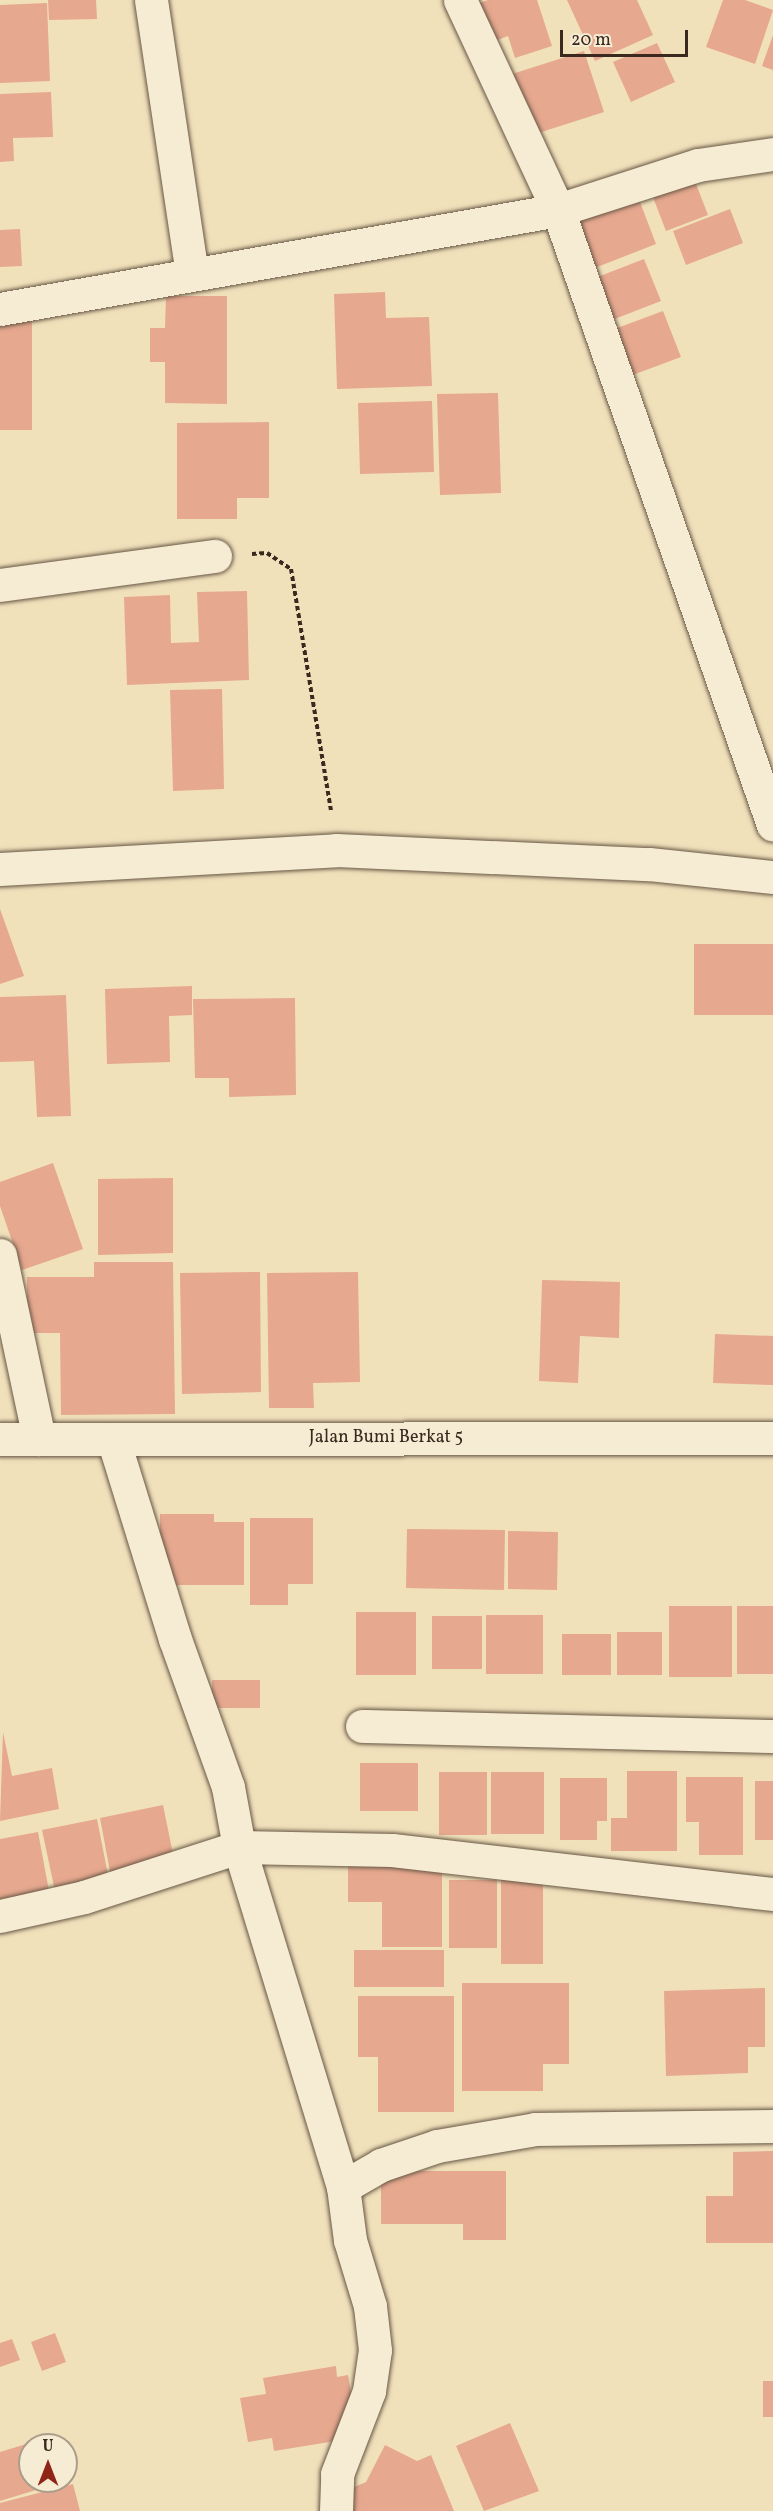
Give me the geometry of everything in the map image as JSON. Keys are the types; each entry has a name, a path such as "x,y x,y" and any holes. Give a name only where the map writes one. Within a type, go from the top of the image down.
{"street":[{"path":"151,0 192,274"},
{"path":"460,0 558,210 773,825"},
{"path":"0,309 558,210 698,165 773,154"},
{"path":"0,585 214,556"},
{"path":"0,869 336,850 649,864 773,877"},
{"path":"0,1256 39,1439"},
{"name":"Jalan Bumi Berkat 5","path":"0,1439 773,1438"},
{"path":"113,1439 175,1639 228,1787 239,1847 343,2187 350,2240 370,2306 375,2350 369,2391 337,2474 331,2510"},
{"path":"362,1726 773,1736"},
{"path":"0,1916 84,1897 239,1847 392,1850 773,1894"},
{"path":"343,2187 381,2165 436,2146 536,2129 773,2126"}],"path":[{"path":"214,556 267,554 291,569 336,850"}],"building":[{"path":"48,0 96,0 97,19 49,20"},
{"path":"488,0 537,0 552,46 515,58 508,36 489,43 476,4"},
{"path":"567,0 637,0 653,35 595,61"},
{"path":"723,0 745,0 773,10 755,64 706,47"},
{"path":"47,3 50,81 0,83 0,5"},
{"path":"773,35 773,70 762,66"},
{"path":"657,43 675,82 631,102 613,62"},
{"path":"584,51 604,112 529,136 509,75"},
{"path":"51,92 53,137 13,138 14,161 0,162 0,94"},
{"path":"691,171 708,215 666,231 649,187"},
{"path":"635,189 656,244 587,271 565,216"},
{"path":"730,209 743,243 686,265 673,231"},
{"path":"20,229 22,266 0,267 0,230"},
{"path":"644,259 661,301 612,320 595,278"},
{"path":"385,292 386,318 429,317 432,386 337,389 334,294"},
{"path":"166,296 227,296 227,404 165,403 165,362 150,362 150,328 165,328"},
{"path":"663,311 681,357 630,376 612,330"},
{"path":"0,320 32,320 32,430 0,430"},
{"path":"498,393 501,493 440,495 437,394"},
{"path":"432,401 434,472 360,474 358,403"},
{"path":"269,422 269,498 237,498 237,519 177,519 177,423"},
{"path":"247,591 249,680 127,685 124,597 170,595 171,643 199,642 197,592"},
{"path":"222,689 224,789 173,791 170,690"},
{"path":"0,909 24,976 0,984"},
{"path":"694,944 773,944 773,1015 694,1015"},
{"path":"192,986 192,1015 169,1016 170,1062 107,1064 105,989"},
{"path":"66,995 71,1116 37,1117 34,1061 0,1062 0,997"},
{"path":"295,998 296,1095 229,1097 229,1078 195,1078 193,999"},
{"path":"53,1163 83,1249 22,1270 0,1206 0,1182"},
{"path":"173,1178 173,1253 98,1255 98,1179"},
{"path":"94,1262 173,1262 175,1414 61,1415 60,1333 27,1333 27,1277 94,1277"},
{"path":"260,1272 261,1392 182,1394 180,1273"},
{"path":"358,1272 360,1382 313,1383 314,1408 269,1408 267,1273"},
{"path":"542,1280 620,1282 619,1338 580,1336 578,1383 539,1381"},
{"path":"715,1334 773,1336 773,1385 713,1383"},
{"path":"160,1514 214,1514 214,1522 244,1522 244,1585 160,1585"},
{"path":"250,1518 313,1518 313,1584 288,1584 288,1605 250,1605"},
{"path":"407,1529 505,1530 504,1590 406,1588"},
{"path":"508,1531 558,1532 557,1590 508,1589"},
{"path":"669,1606 732,1606 732,1677 669,1677"},
{"path":"737,1606 773,1606 773,1674 737,1674"},
{"path":"356,1612 416,1612 416,1675 356,1675"},
{"path":"486,1615 543,1615 543,1674 486,1674"},
{"path":"432,1616 482,1616 482,1669 432,1669"},
{"path":"617,1632 662,1632 662,1675 617,1675"},
{"path":"562,1634 611,1634 611,1675 562,1675"},
{"path":"212,1680 260,1680 260,1708 212,1708"},
{"path":"3,1732 12,1776 52,1768 59,1809 0,1821"},
{"path":"360,1763 418,1763 418,1811 360,1811"},
{"path":"627,1771 677,1771 677,1851 611,1851 611,1818 627,1818"},
{"path":"439,1772 487,1772 487,1835 439,1835"},
{"path":"491,1772 544,1772 544,1834 491,1834"},
{"path":"686,1777 743,1777 743,1855 699,1855 699,1822 686,1822"},
{"path":"560,1778 607,1778 607,1821 597,1821 597,1840 560,1840"},
{"path":"755,1781 773,1781 773,1840 755,1840"},
{"path":"163,1805 175,1864 111,1877 100,1818"},
{"path":"97,1819 109,1880 55,1891 42,1830"},
{"path":"38,1832 49,1891 0,1900 0,1839"},
{"path":"348,1865 442,1865 442,1947 382,1947 382,1902 348,1902"},
{"path":"501,1874 543,1874 543,1964 501,1964"},
{"path":"449,1880 497,1880 497,1948 449,1948"},
{"path":"354,1950 444,1950 444,1987 354,1987"},
{"path":"462,1983 569,1983 569,2064 543,2064 543,2091 462,2091"},
{"path":"765,1988 765,2047 748,2047 748,2073 666,2076 664,1991"},
{"path":"358,1996 454,1996 454,2112 378,2112 378,2057 358,2057"},
{"path":"773,2151 773,2243 706,2243 706,2196 733,2196 733,2152"},
{"path":"381,2171 506,2171 506,2240 463,2240 463,2224 381,2224"},
{"path":"55,2333 66,2362 42,2371 31,2342"},
{"path":"12,2339 20,2360 0,2367 0,2343"},
{"path":"336,2366 337,2377 348,2375 356,2422 348,2439 274,2451 272,2438 248,2442 240,2398 266,2394 263,2378"},
{"path":"763,2381 773,2381 773,2417 763,2417"},
{"path":"510,2423 539,2491 484,2511 456,2446"},
{"path":"385,2445 417,2461 431,2455 454,2511 347,2511 340,2493 366,2482"},
{"path":"18,2446 18,2493 26,2493 0,2501 0,2452"},
{"path":"38,2493 75,2493 80,2511 0,2511 0,2503"}]}
